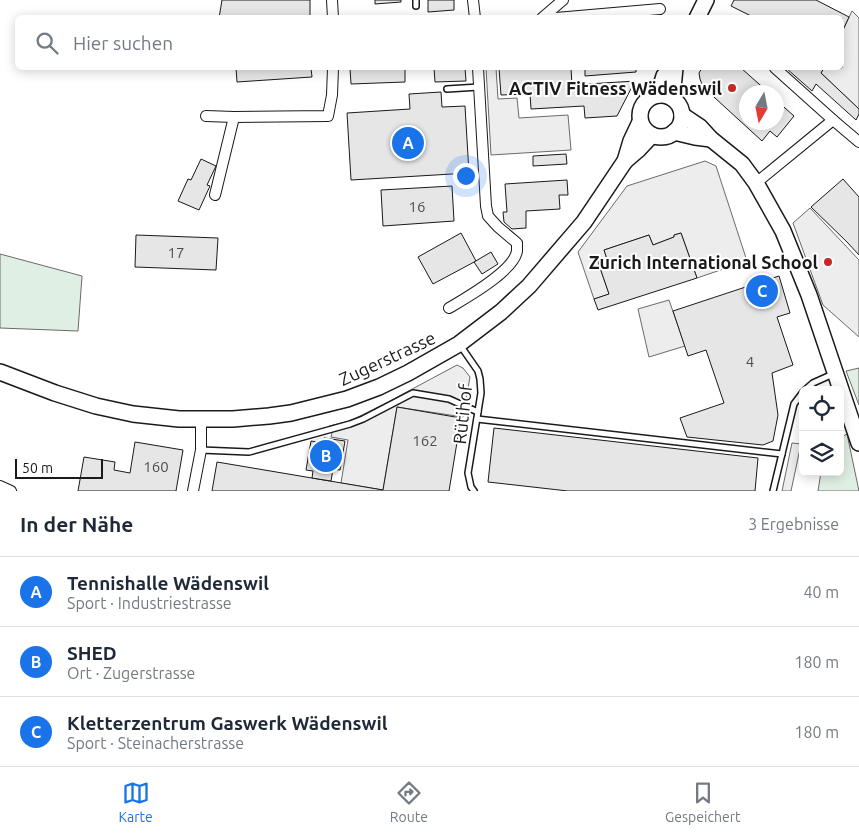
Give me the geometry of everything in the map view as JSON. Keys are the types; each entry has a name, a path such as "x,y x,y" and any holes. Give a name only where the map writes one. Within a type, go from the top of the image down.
{"main road":[{"path":"698,15 706,0"},
{"path":"665,96 664,76 668,70"},
{"path":"665,96 674,70"},
{"path":"665,96 679,105 682,115 680,124 674,132 666,136 652,135 645,130 640,122 642,106 650,97 665,96"},
{"path":"682,115 700,126 710,139 742,164 756,183 783,232 809,295 859,443"},
{"name":"Zugerstrasse","path":"0,372 96,406 133,414 201,420 291,413 347,399 379,387 459,344 501,312 529,286 584,222 624,161 640,122"},
{"path":"674,132 710,139"},
{"name":"Zugerstrasse","path":"624,161 652,135"}],"street":[{"path":"332,0 333,15"},
{"path":"473,0 475,15"},
{"path":"546,15 563,0"},
{"path":"591,15 660,9"},
{"path":"206,116 328,116 332,95 333,70"},
{"path":"449,308 499,275 513,260 517,252 517,243 488,216 478,70"},
{"path":"777,70 859,142"},
{"path":"215,195 234,117"},
{"path":"756,183 833,120"},
{"path":"193,491 201,450 201,420"},
{"path":"0,486 11,491"}],"lane":[{"path":"416,0 416,6"},
{"path":"447,89 479,87"},
{"name":"Rütihof","path":"459,344 478,371 480,380 481,393 468,473 471,490"},
{"path":"810,386 836,373"},
{"path":"201,450 250,452 350,424 413,393 449,399 478,412"},
{"path":"773,491 794,404 799,398"},
{"path":"477,419 782,454"}],"green space":[{"path":"0,254 82,276 78,331 0,328"},
{"path":"859,368 859,405 846,371"},
{"path":"847,434 859,491 818,491 820,476 844,476 844,436"}],"shaded area":[{"path":"852,11 859,18 859,109 821,73 823,70 844,70 844,28"},
{"path":"486,70 496,70 498,99 517,98 519,118 568,115 571,150 491,155"},
{"path":"705,161 716,166 747,261 697,278 681,233 653,245 649,235 604,250 607,259 598,262 609,294 594,299 578,252 627,186"},
{"path":"810,208 859,260 859,337 823,305 793,223"},
{"path":"669,300 685,346 649,357 638,309"},
{"path":"457,365 463,368 470,377 463,417 397,407 383,490 341,483 348,440 331,437 332,433 329,426 350,421"},
{"path":"792,443 799,444 799,453 791,491 782,491"}],"building":[{"path":"222,0 310,0 310,15 220,15"},
{"path":"375,0 401,0 401,2 375,4"},
{"path":"428,0 454,0 454,10 428,12"},
{"path":"734,0 816,0 849,17 844,28 844,15 749,15 731,6"},
{"path":"661,12 662,15 635,15"},
{"path":"236,70 311,70 312,77 237,82"},
{"path":"350,70 405,70 405,82 351,84"},
{"path":"434,70 465,70 466,81 435,82"},
{"path":"499,70 571,70 572,85 635,81 617,116 585,118 584,106 531,109 530,94 501,95"},
{"path":"585,70 636,70 636,72 585,76"},
{"path":"701,70 743,70 760,85 739,85 739,120 703,87 699,73"},
{"path":"788,70 823,70 821,73 859,109 856,120 816,84 812,91"},
{"path":"441,92 442,107 465,106 469,173 351,180 347,113 410,109 409,94"},
{"path":"784,107 794,116 784,128"},
{"path":"750,130 783,130 777,137 770,131 762,141"},
{"path":"566,154 567,164 533,166 533,156"},
{"path":"201,159 216,166 207,185 210,186 199,210 178,201 188,179 191,180"},
{"name":"Zurich International School","path":"843,179 859,197 859,255 811,207"},
{"path":"567,180 568,195 559,195 560,209 526,211 526,228 512,229 504,222 503,212 507,212 505,184"},
{"path":"452,186 454,221 383,226 381,190"},
{"path":"461,233 476,261 433,284 418,257"},
{"path":"681,233 697,278 598,310 594,299 609,294 598,262 607,259 604,250 649,235 653,245"},
{"path":"136,235 218,238 216,270 135,267"},
{"path":"491,252 498,264 482,274 474,262"},
{"path":"779,276 790,313 777,317 793,365 772,373 778,415 773,441 763,445 687,437 680,418 724,403 706,350 688,356 673,311"},
{"path":"397,407 461,418 449,491 212,491 217,462 383,490"},
{"path":"494,428 758,458 755,491 568,491 488,482"},
{"path":"324,438 345,441 340,470 333,469 331,481 312,478 313,471 306,470 311,441 323,443"},
{"path":"135,442 183,450 176,491 78,491 84,457 115,462 114,470 130,473"}],"place":[{"name":"ACTIV Fitness Wädenswil","path":"732,88"},
{"name":"Tennishalle Wädenswil","path":"408,143"},
{"name":"Zurich International School","path":"828,262"},
{"name":"Kletterzentrum Gaswerk Wädenswil","path":"762,291"},
{"name":"SHED","path":"326,456"}]}
